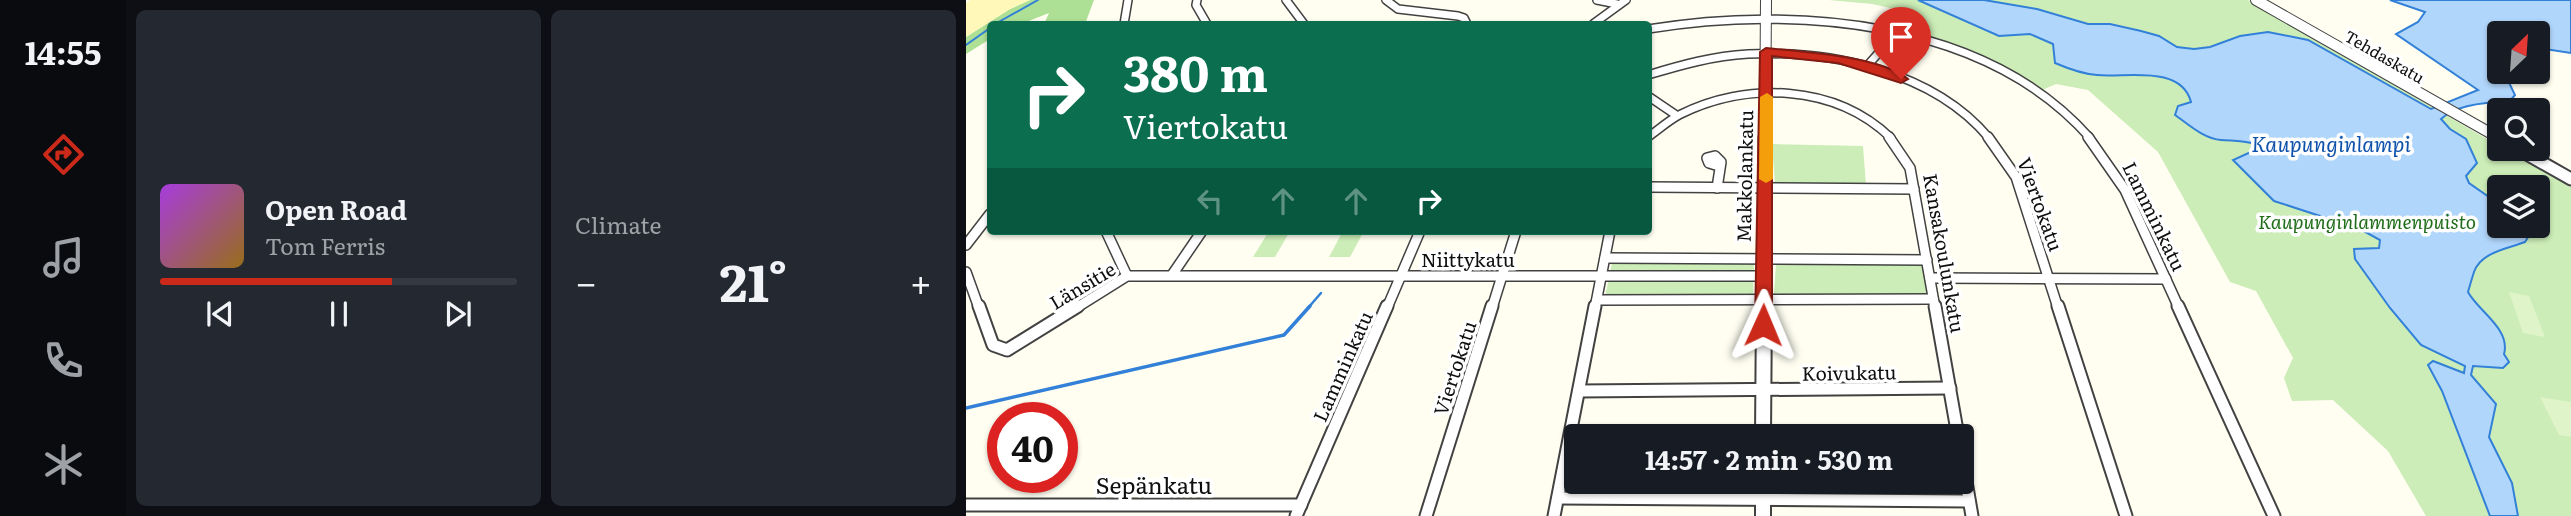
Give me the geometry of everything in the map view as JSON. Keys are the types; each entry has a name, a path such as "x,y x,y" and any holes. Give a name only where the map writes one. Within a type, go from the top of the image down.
{"street":[{"path":"1124,21 1128,0"},
{"path":"1197,0 1196,5 1205,21"},
{"path":"1286,0 1302,21"},
{"path":"1386,0 1398,9 1458,16 1466,21"},
{"path":"1597,0 1617,4"},
{"path":"1597,21 1626,0"},
{"name":"Makkolankatu","path":"1763,424 1766,0"},
{"name":"Tehdaskatu","path":"2256,0 2487,131"},
{"name":"Lamminkatu","path":"1652,28 1720,17 1833,19 1898,31 1948,46 1986,62 2038,92 2073,120 2112,165 2274,516"},
{"path":"1867,66 1898,31"},
{"name":"Viertokatu","path":"1652,74 1690,60 1766,52 1808,55 1867,66 1938,96 1975,122 1994,141 2016,177 2126,516"},
{"name":"Kansakoulunkatu","path":"1652,135 1676,115 1720,98 1767,93 1814,97 1848,108 1885,131 1901,150 1910,168 1956,424"},
{"path":"1652,99 1676,115"},
{"path":"2539,161 2571,179"},
{"path":"1717,188 1719,166"},
{"path":"1652,187 1914,189"},
{"path":"966,245 987,218"},
{"path":"1108,235 1127,276"},
{"path":"1172,275 1199,235"},
{"name":"Lamminkatu","path":"1298,511 1418,235"},
{"name":"Viertokatu","path":"1426,516 1515,235"},
{"path":"1554,516 1609,235"},
{"path":"1605,258 1927,260"},
{"name":"Länsitie","path":"966,272 993,345 1007,350 1127,276 1172,275"},
{"name":"Niittykatu","path":"1172,275 1764,276"},
{"path":"1930,278 2166,279"},
{"path":"1597,300 1933,299"},
{"name":"Koivukatu","path":"1579,391 1950,388"},
{"path":"1763,494 1763,516"},
{"path":"1968,494 1972,516"},
{"path":"1558,498 1969,500"},
{"name":"Sepänkatu","path":"966,505 1298,511"}],"green space":[{"path":"1030,0 1094,0 1086,21 1045,21 1049,13 1029,21 991,21"},
{"name":"Kaupunginlammenpuisto","path":"1829,0 2248,0 2487,139 2487,161 2525,161 2550,175 2487,175 2487,238 2550,238 2550,175 2571,187 2571,516 2426,516 2388,451 2333,400 2292,401 2284,378 2293,358 2256,291 2230,282 2158,152 2088,90 2056,84 2040,91 1990,59 1895,27 1908,12 1872,4"},
{"path":"987,24 987,41 966,54 966,37"},
{"path":"1772,144 1863,146 1866,186 1775,184"},
{"path":"1267,235 1288,235 1275,257 1253,257"},
{"path":"1341,235 1362,235 1350,257 1329,257"},
{"path":"1612,263 1754,263 1753,296 1605,297"},
{"path":"1776,263 1918,263 1924,266 1928,290 1924,295 1774,295"},
{"path":"2509,292 2529,296 2545,337 2523,333"},
{"path":"2540,397 2571,402 2571,437 2559,435"}],"sand":[{"path":"970,0 1030,0 987,21 966,37 966,3"}],"water":[{"name":"Kaupunginlampi","path":"1918,0 1984,0 2037,9 2088,24 2110,24 2141,31 2159,36 2177,47 2194,49 2210,47 2240,36 2268,32 2308,40 2431,109 2478,90 2396,34 2418,22 2425,12 2390,0 2571,0 2571,53 2550,50 2550,21 2487,21 2487,84 2510,84 2515,95 2512,98 2487,98 2487,103 2455,110 2441,119 2450,129 2466,139 2477,163 2466,176 2469,183 2487,196 2487,238 2528,238 2525,242 2495,252 2482,260 2477,265 2468,292 2503,336 2504,354 2509,362 2503,368 2473,366 2471,375 2496,404 2489,437 2512,483 2518,516 2490,516 2442,391 2428,365 2433,361 2464,373 2465,366 2421,345 2355,259 2354,249 2379,248 2380,240 2360,229 2274,201 2233,160 2251,152 2255,144 2208,137 2175,115 2178,106 2191,102 2185,90 2176,82 2151,75 2086,74 2055,63 2053,44 2030,34 1999,36"}],"waterway":[{"path":"1000,21 1038,0"},
{"path":"966,45 987,30"},
{"path":"1308,308 1321,293"},
{"path":"966,408 1284,335 1310,306"}],"slow traffic":[{"path":"1766,179 1767,97"}],"route":[{"path":"1763,325 1766,52 1787,52 1838,60 1867,66 1901,79"}]}
